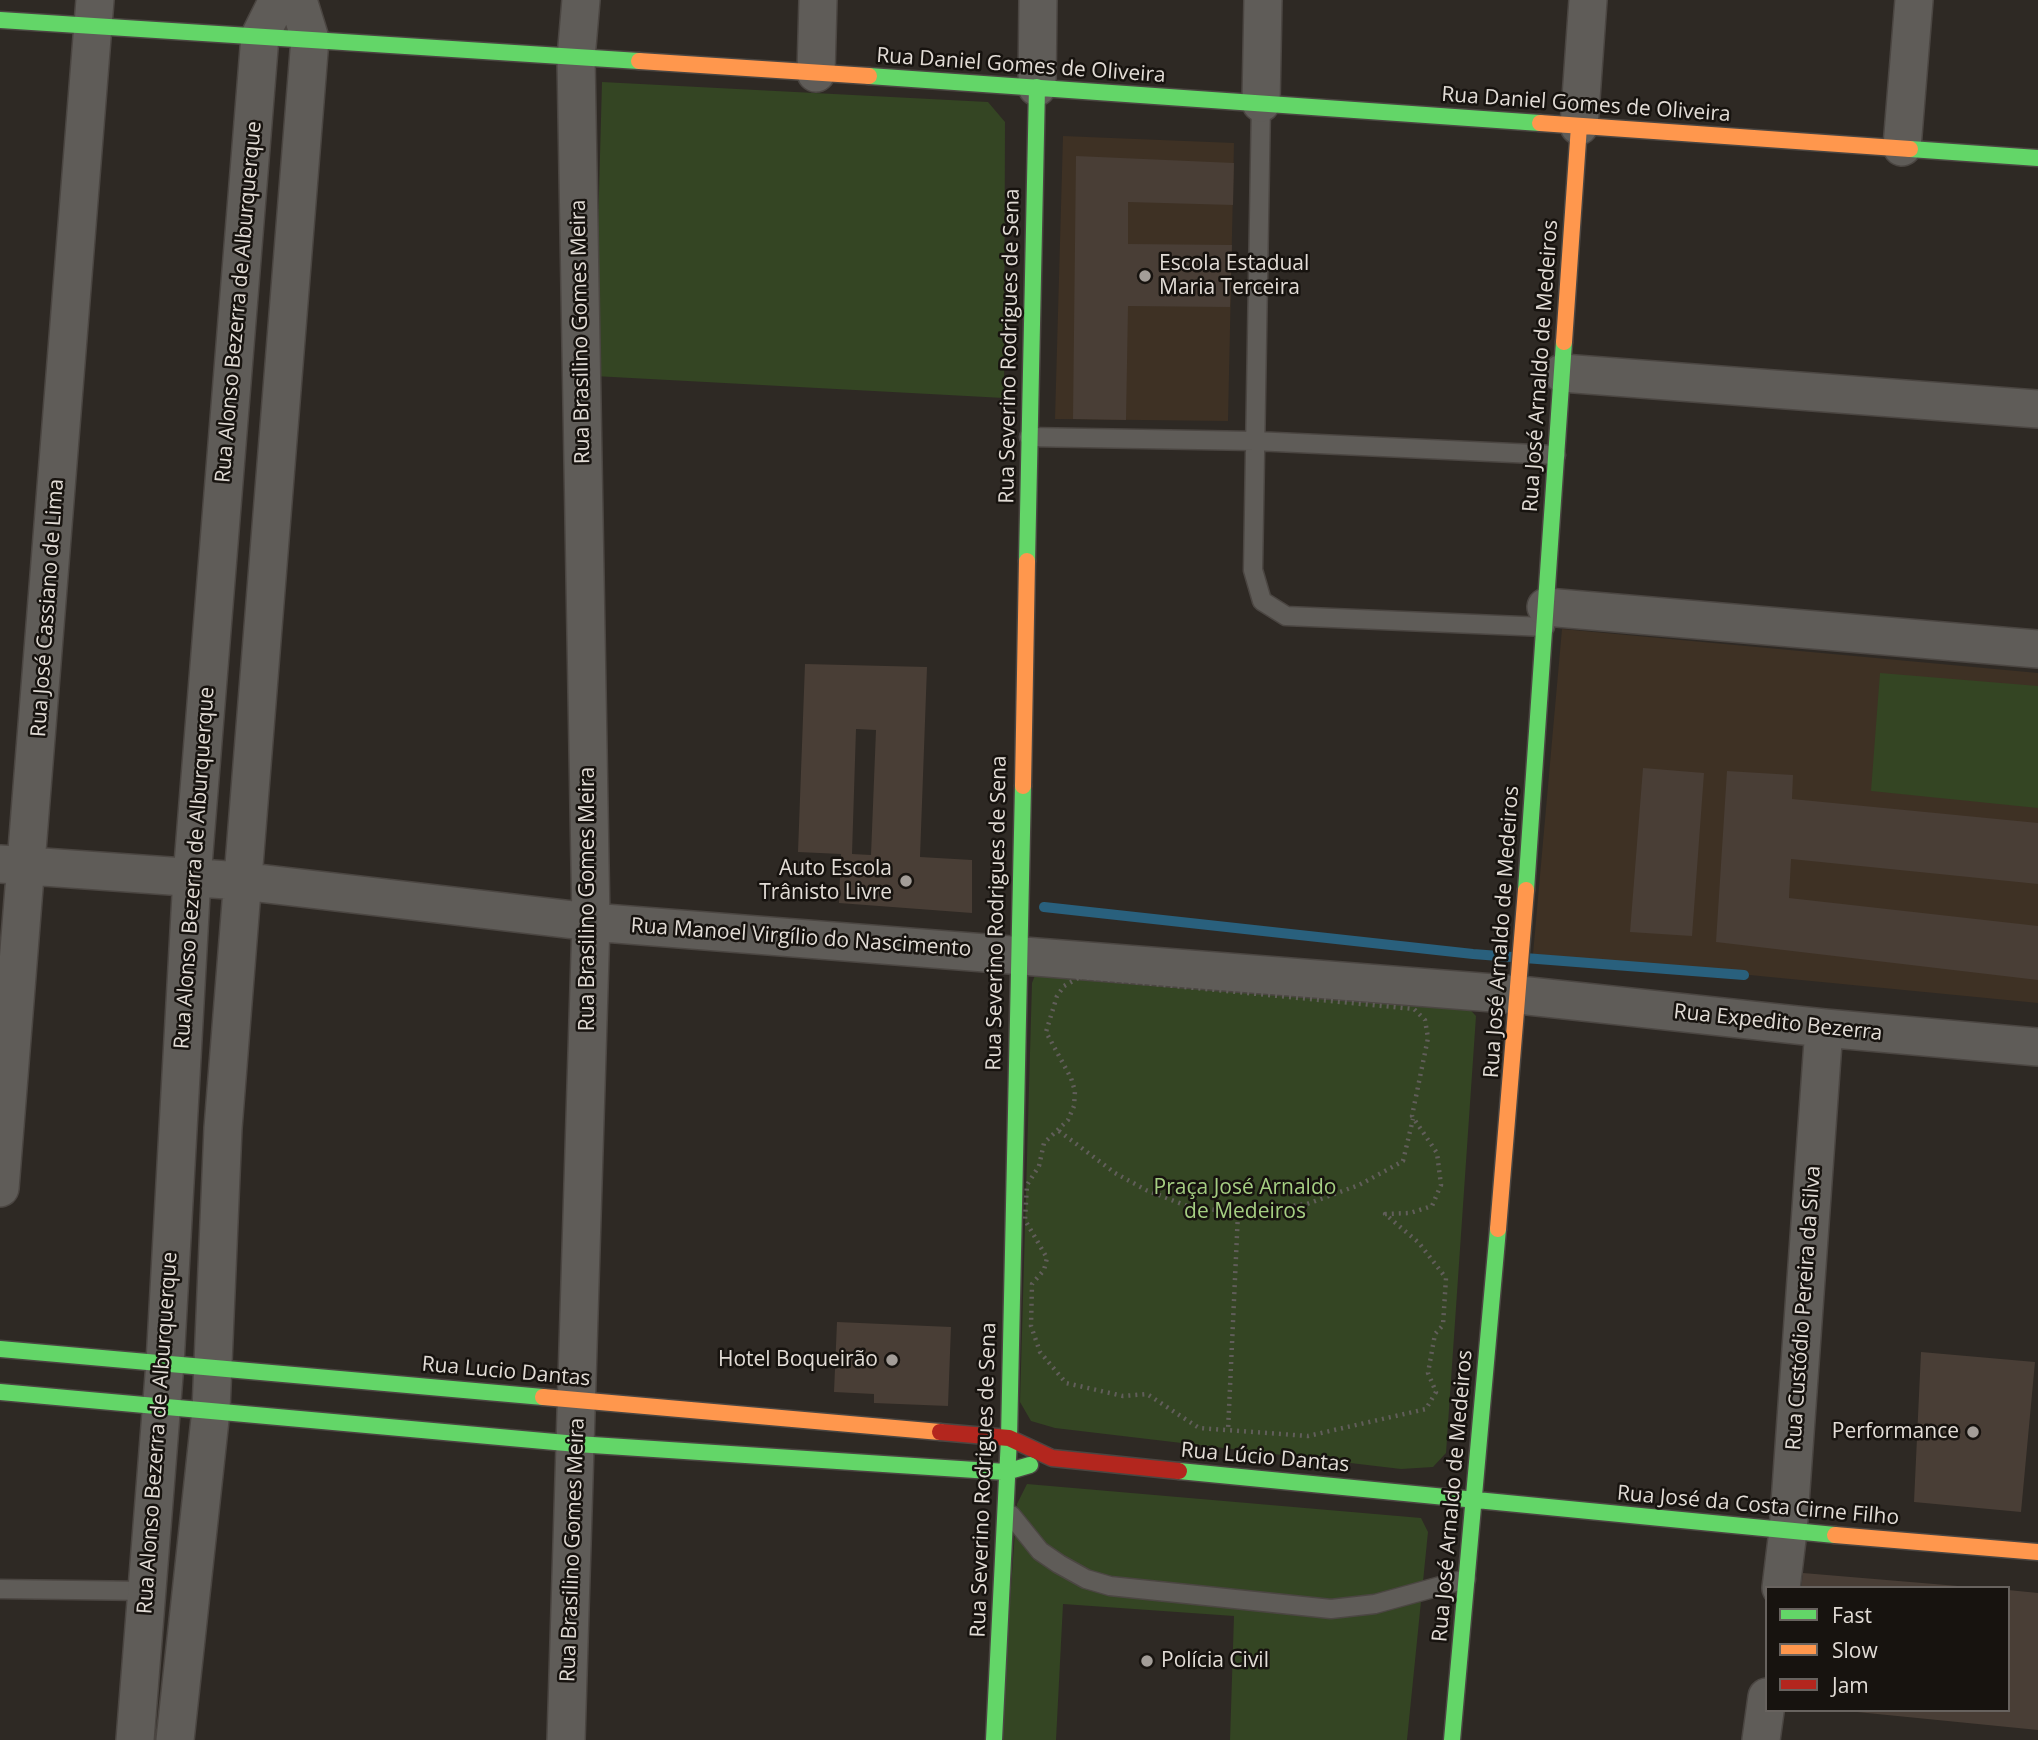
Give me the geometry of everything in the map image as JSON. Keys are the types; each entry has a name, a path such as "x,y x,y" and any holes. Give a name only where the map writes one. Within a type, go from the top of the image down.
{"street":[{"name":"Rua Alonso Bezerra de Alburquerque","path":"135,1740 165,1363 192,877 260,36 278,0"},
{"name":"Rua Alonso Bezerra de Alburquerque","path":"175,1740 211,1410 223,1128 310,39 298,0"},
{"name":"Rua Brasilino Gomes Meira","path":"566,1740 579,1399 591,922 576,58 581,0"},
{"path":"816,73 818,0"},
{"path":"1037,87 1038,0"},
{"path":"1261,103 1263,0"},
{"path":"1578,126 1588,0"},
{"path":"1902,147 1914,0"},
{"name":"Rua Daniel Gomes de Oliveira","path":"0,20 94,14 260,36 1037,87 2038,158"},
{"name":"Rua José Cassiano de Lima","path":"0,1188 14,865 94,14"},
{"name":"Rua Severino Rodrigues de Sena","path":"994,1740 1009,1438 1037,87"},
{"name":"Rua José Arnaldo de Medeiros","path":"1452,1740 1519,995 1578,126"},
{"path":"1562,373 2038,409"},
{"path":"1545,617 2038,649"},
{"name":"Rua Manoel Virgílio do Nascimento","path":"14,865 241,881 591,922 1519,995"},
{"name":"Rua Expedito Bezerra","path":"1519,995 1824,1028 2038,1047"},
{"name":"Rua Custódio Pereira da Silva","path":"1781,1586 1788,1531 1824,1028"},
{"path":"177,1124 223,1128"},
{"name":"Rua Lucio Dantas","path":"0,1349 1009,1438"},
{"path":"0,1392 577,1444 1006,1472"},
{"name":"Rua Lúcio Dantas","path":"1009,1438 1052,1458 1474,1499"},
{"name":"Rua Lúcio Dantas","path":"1006,1472 1052,1458"},
{"name":"Rua José da Costa Cirne Filho","path":"1474,1499 1788,1531 2038,1552"},
{"path":"1761,1740 1765,1711"}],"lane":[{"path":"1261,103 1252,570 1255,587 1262,601 1273,611 1286,616 1545,617"},
{"path":"1028,436 1556,454"},
{"path":"1005,1506 1022,1532 1040,1551 1086,1578 1110,1586 1331,1609 1375,1604 1466,1579"},
{"path":"0,1589 148,1591"}],"path":[{"path":"1059,1131 1115,1173 1146,1190 1187,1206 1238,1213 1307,1204 1359,1185 1403,1161 1428,1038 1425,1020 1414,1009 1080,977 1065,986 1058,996 1046,1032 1065,1065 1075,1091 1074,1106 1059,1131 1044,1143 1039,1166 1027,1185 1025,1220 1047,1258 1044,1270 1032,1284 1031,1326 1040,1352 1066,1383 1123,1396 1147,1394 1199,1428 1308,1436 1414,1414 1426,1409 1436,1392 1428,1373 1434,1334 1443,1325 1446,1278 1419,1244 1385,1214 1410,1213 1432,1206 1441,1185 1437,1153 1413,1119"},
{"path":"1228,1430 1238,1213"}],"shaded area":[{"name":"Escola Estadual Maria Terceira","path":"1063,136 1234,143 1228,421 1055,419"},
{"path":"1562,629 2038,673 2038,1003 1533,954"}],"green space":[{"path":"602,82 988,102 1005,122 1004,398 594,376"},
{"path":"1880,673 2038,686 2038,808 1871,791"},
{"name":"Praça José Arnaldo de Medeiros","path":"1039,965 1461,1000 1476,1016 1446,1453 1433,1467 1401,1469 1055,1428 1031,1421 1020,1402 1032,983"},
{"path":"1027,1484 1421,1518 1428,1532 1407,1740 1230,1740 1234,1616 1063,1604 1056,1740 1000,1740 1017,1504"}],"building":[{"path":"1076,156 1234,163 1233,205 1128,202 1128,244 1232,245 1230,307 1128,306 1126,420 1073,419"},
{"path":"805,664 927,667 920,857 972,860 972,913 839,903 841,854 798,852","holes":["856,729 876,730 871,855 852,854"]},
{"path":"1643,768 1704,773 1692,936 1630,932"},
{"path":"1727,771 1793,775 1792,799 2038,823 2038,884 1791,859 1789,898 2038,926 2038,980 1716,942"},
{"name":"Hotel Boqueirão","path":"837,1322 951,1327 948,1406 874,1403 874,1394 834,1392"},
{"name":"Performance","path":"1921,1352 2035,1362 2021,1512 1914,1502"},
{"path":"1803,1573 1958,1586 1801,1586"},
{"path":"2010,1590 2038,1593 2038,1730 1857,1712 2010,1712"}],"waterway":[{"path":"1044,907 1473,954 1744,975"}],"traffic: fast":[{"path":"0,20 639,61"},
{"path":"869,76 1540,123"},
{"path":"1027,561 1037,87"},
{"path":"1910,149 2038,158"},
{"path":"1526,890 1564,342"},
{"path":"994,1740 1009,1438 1023,786"},
{"path":"1452,1740 1498,1229"},
{"path":"0,1349 543,1397"},
{"path":"0,1392 577,1444 1006,1472 1030,1465"},
{"path":"1179,1471 1835,1535"}],"traffic: slow":[{"path":"639,61 869,76"},
{"path":"1540,123 1910,149"},
{"path":"1564,342 1579,126"},
{"path":"1023,786 1027,561"},
{"path":"1498,1229 1526,890"},
{"path":"543,1397 940,1432"},
{"path":"1835,1535 2038,1552"}],"traffic: jam":[{"path":"940,1432 1009,1438 1052,1458 1179,1471"}],"place":[{"name":"Escola Estadual Maria Terceira","path":"1145,276"},
{"name":"Auto Escola Trânisto Livre","path":"906,881"},
{"name":"Hotel Boqueirão","path":"892,1360"},
{"name":"Performance","path":"1973,1432"},
{"name":"Polícia Civil","path":"1147,1661"}]}
